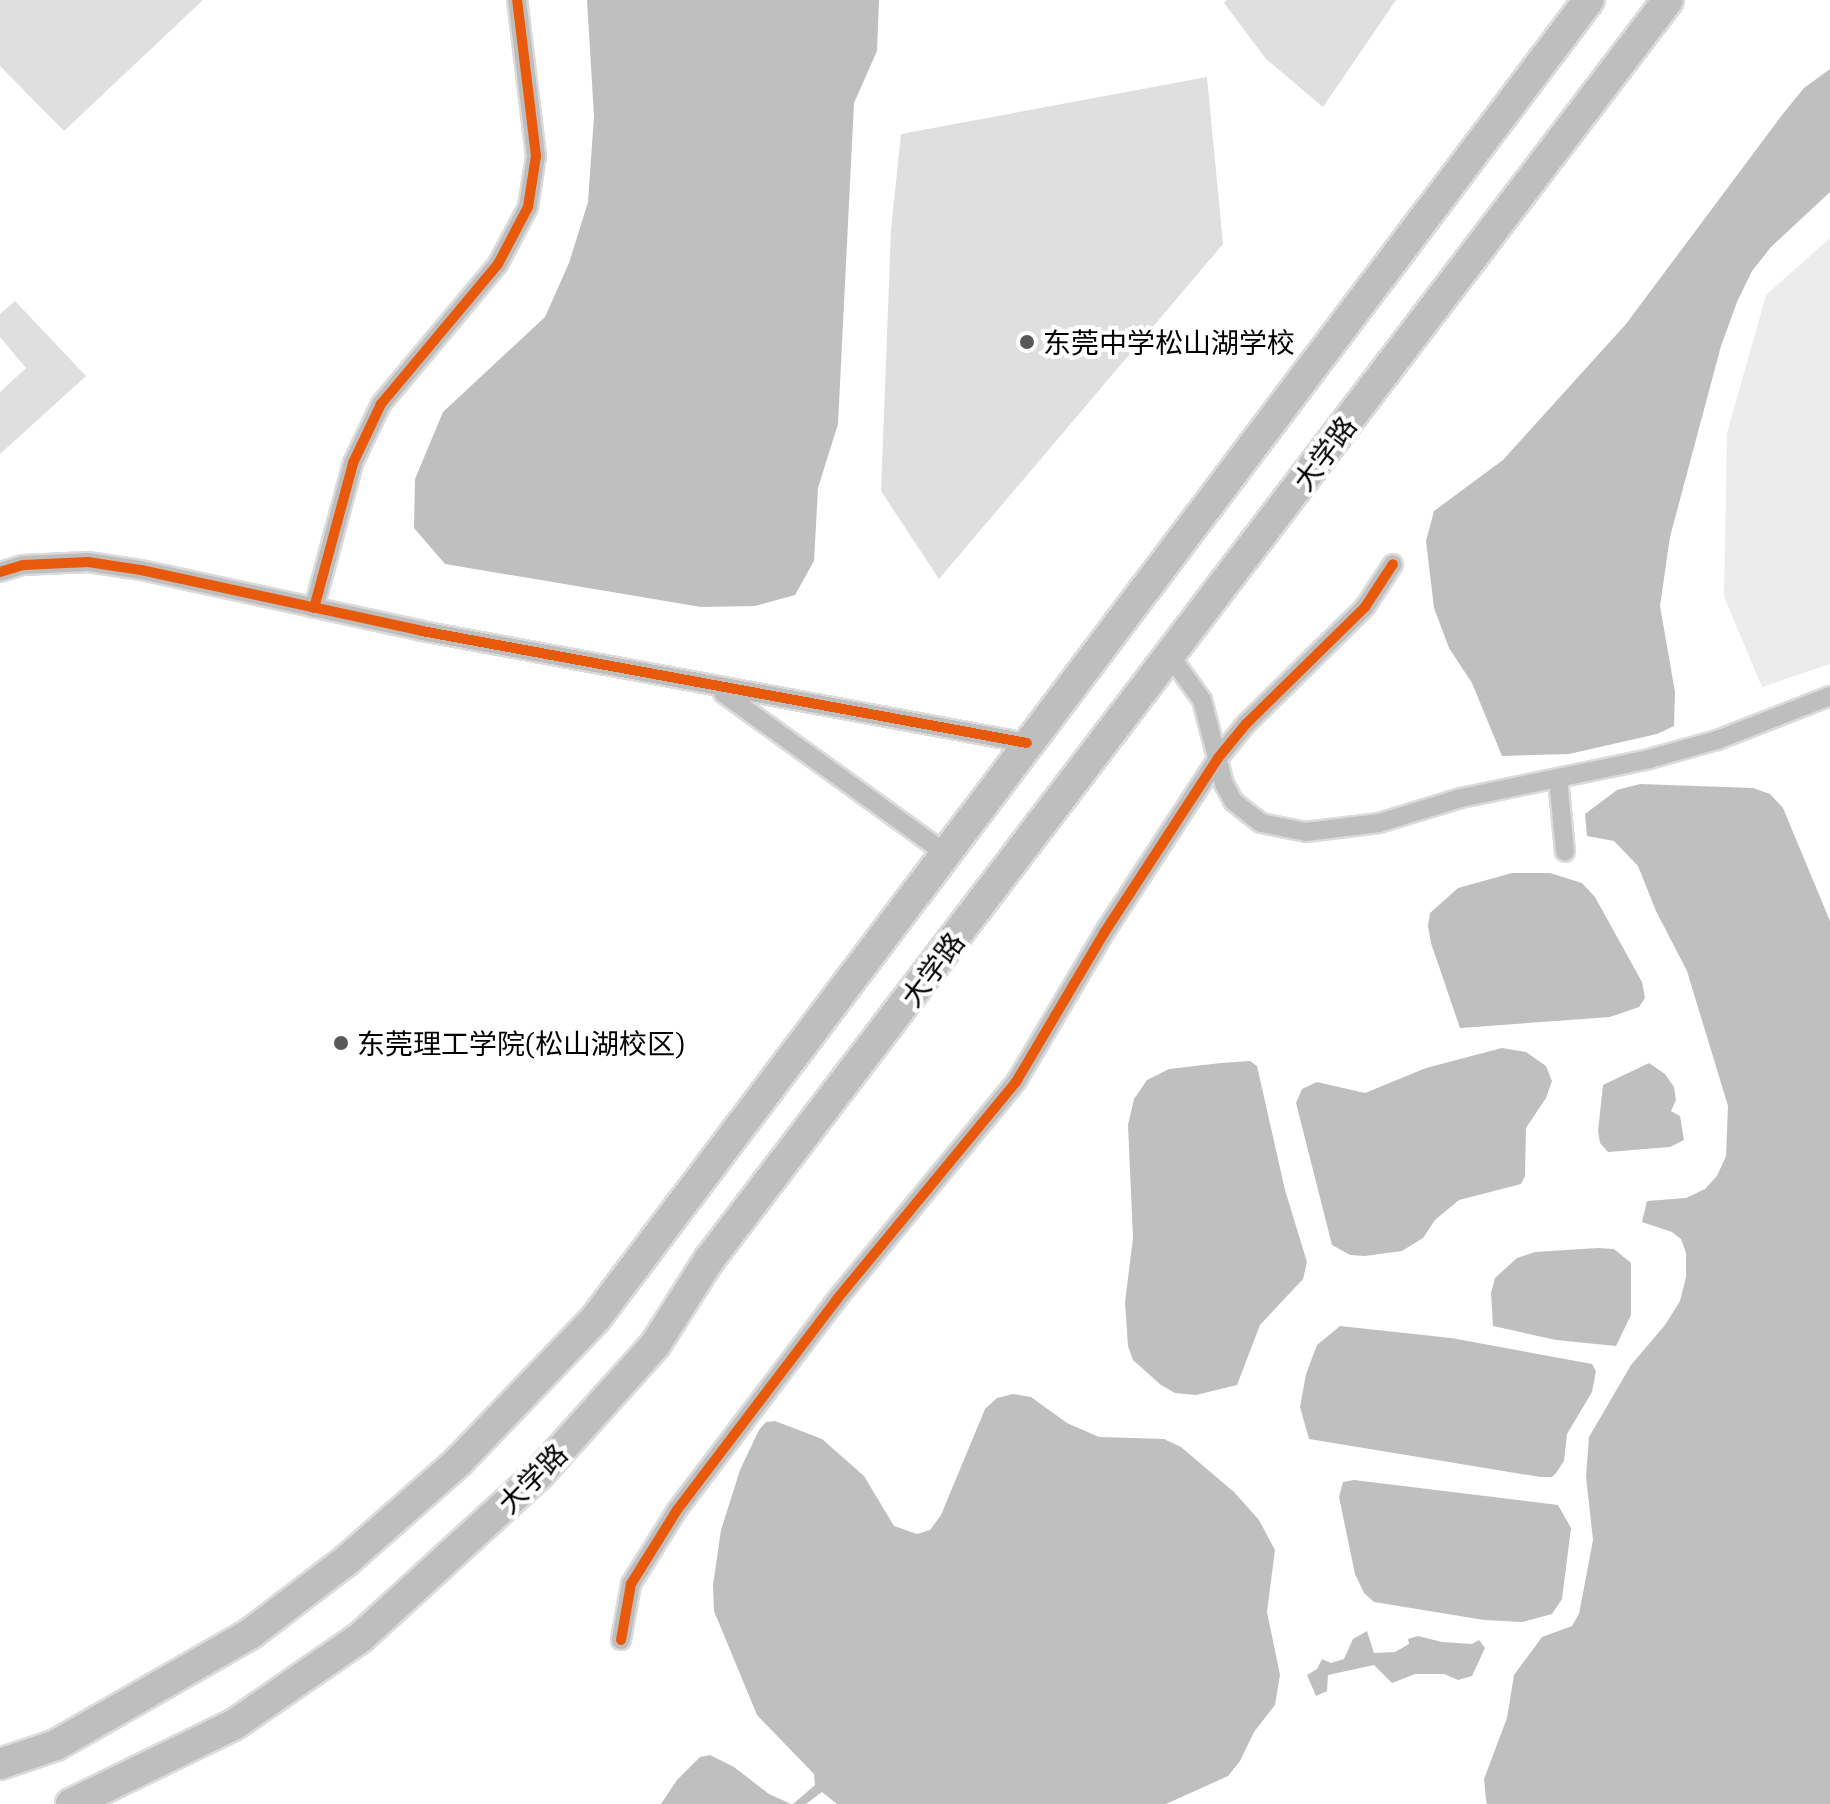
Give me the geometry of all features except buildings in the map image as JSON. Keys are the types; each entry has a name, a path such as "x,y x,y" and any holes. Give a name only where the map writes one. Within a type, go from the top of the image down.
{"main road":[{"path":"0,1764 56,1745 250,1634 347,1560 458,1462 596,1318 1589,0"},
{"name":"大学路","path":"71,1804 235,1724 361,1637 538,1475 655,1345 709,1260 1171,657 1668,0"}],"street":[{"path":"314,608 353,463 381,404 498,264 528,207 536,156 517,0"},
{"path":"0,572 23,565 88,562 718,689 1027,743"},
{"path":"621,1640 631,1584 677,1510 827,1311 1016,1082 1104,933 1218,758 1246,724 1365,607 1393,564"},
{"path":"1171,657 1202,700 1224,784 1234,802 1247,816 1283,830 1306,832 1379,823 1461,798 1649,759 1717,740 1830,696"},
{"path":"718,689 945,853"},
{"path":"1558,778 1565,852"}],"shaded area":[{"path":"587,0 879,0 877,51 854,103 838,424 818,488 814,561 795,595 755,606 701,607 445,564 414,528 415,479 443,412 545,317 569,263 588,202 594,116"},
{"path":"1830,69 1830,192 1771,247 1752,271 1737,302 1721,346 1670,537 1660,606 1675,692 1674,726 1657,734 1569,754 1502,756 1472,683 1449,648 1434,608 1426,541 1434,511 1503,460 1626,324 1782,115 1804,88"},
{"path":"1830,238 1830,664 1762,687 1724,597 1727,433 1766,295"},
{"path":"1640,784 1753,788 1770,794 1783,808 1830,921 1830,1804 1487,1804 1486,1800 1484,1779 1507,1718 1514,1675 1542,1637 1572,1626 1579,1614 1593,1540 1586,1477 1589,1437 1631,1365 1665,1325 1680,1301 1686,1277 1686,1253 1681,1239 1672,1232 1642,1222 1647,1201 1686,1198 1705,1189 1717,1176 1726,1156 1728,1106 1687,971 1656,911 1638,866 1614,841 1587,836 1585,814 1617,790"},
{"path":"1512,873 1550,873 1582,883 1595,897 1642,982 1645,998 1639,1007 1610,1017 1460,1028 1431,943 1428,926 1430,913 1458,888"},
{"path":"1502,1048 1526,1052 1546,1066 1552,1081 1546,1098 1526,1128 1525,1176 1521,1184 1459,1200 1435,1220 1423,1238 1402,1251 1350,1255 1332,1245 1296,1103 1302,1089 1317,1082 1365,1093 1426,1068"},
{"path":"1250,1061 1257,1066 1285,1190 1307,1262 1303,1279 1260,1325 1237,1385 1196,1395 1175,1393 1133,1360 1128,1346 1125,1302 1133,1238 1128,1125 1134,1099 1147,1080 1169,1069"},
{"path":"1649,1063 1665,1074 1674,1087 1676,1100 1671,1111 1680,1116 1684,1140 1670,1147 1608,1152 1600,1143 1598,1131 1603,1085"},
{"path":"1614,1249 1631,1263 1631,1315 1616,1346 1556,1340 1493,1326 1491,1293 1495,1278 1517,1258 1535,1252"},
{"path":"1340,1326 1451,1338 1592,1364 1596,1371 1592,1392 1567,1434 1564,1461 1552,1477 1540,1477 1309,1439 1300,1407 1306,1374 1317,1345"},
{"path":"1013,1394 1031,1397 1067,1423 1099,1437 1164,1439 1181,1447 1234,1492 1259,1520 1275,1550 1267,1612 1280,1675 1275,1705 1254,1732 1240,1761 1228,1776 1166,1804 837,1804 822,1792 806,1804 793,1804 815,1785 814,1774 757,1715 714,1611 713,1585 721,1530 740,1470 759,1430 766,1422 775,1421 822,1439 864,1476 894,1526 917,1534 930,1530 941,1515 985,1409 997,1398"},
{"path":"1354,1480 1558,1505 1571,1528 1562,1599 1552,1614 1522,1622 1484,1620 1374,1602 1364,1593 1355,1574 1339,1497 1343,1482"},
{"path":"1367,1631 1374,1653 1395,1652 1409,1644 1408,1639 1418,1636 1442,1642 1472,1644 1479,1640 1485,1648 1472,1676 1458,1680 1444,1674 1415,1674 1392,1683 1374,1665 1328,1675 1327,1691 1316,1696 1307,1675 1317,1669 1322,1659 1331,1663 1344,1659 1353,1639"},
{"path":"710,1755 734,1767 769,1794 791,1804 661,1804 677,1780 700,1757"}],"cycle path":[{"path":"314,608 353,463 381,404 498,264 528,207 536,156 517,0"},
{"path":"0,572 23,565 88,562 141,570 422,631 1027,743"},
{"path":"621,1640 631,1584 677,1510 837,1299 1016,1082 1104,933 1218,758 1246,724 1365,607 1393,564"}],"place":[{"name":"东莞中学松山湖学校","path":"1027,342"},
{"name":"东莞理工学院(松山湖校区)","path":"341,1043"}]}
